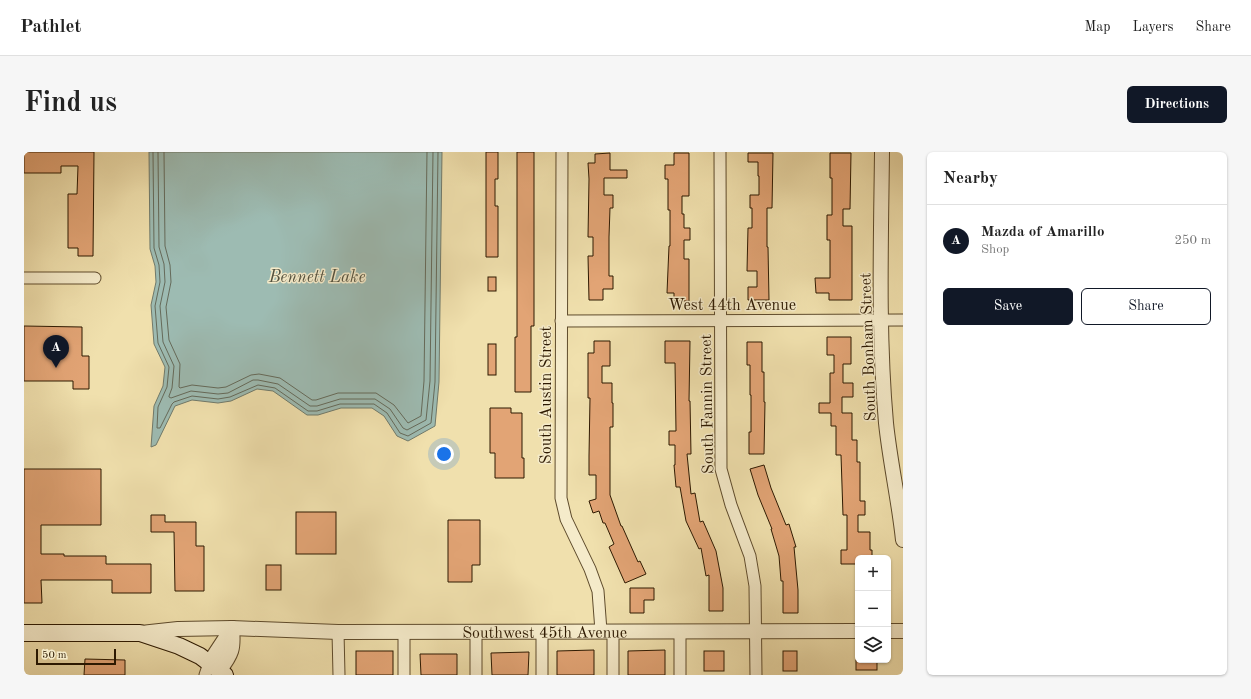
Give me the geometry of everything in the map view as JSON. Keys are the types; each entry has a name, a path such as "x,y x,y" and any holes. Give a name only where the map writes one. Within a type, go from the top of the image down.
{"main road":[{"path":"24,633 140,633 179,646 200,656 215,671"}],"street":[{"name":"South Austin Street","path":"562,152 561,498 566,519 590,569 598,591 607,631 613,675"},
{"name":"South Fannin Street","path":"720,152 720,469 731,506 750,556 755,586 756,675"},
{"name":"South Bonham Street","path":"882,152 881,320 883,375 886,424 903,540"},
{"path":"24,278 95,278"},
{"name":"West 44th Avenue","path":"561,321 903,320"},
{"path":"215,671 229,658 233,641 232,628"},
{"path":"215,671 232,628"},
{"name":"Southwest 45th Avenue","path":"140,633 178,629 232,628 338,632 855,631"},
{"path":"232,649 240,639 248,634 267,630"},
{"path":"680,631 680,675"},
{"path":"891,631 903,631"},
{"path":"338,632 339,675"},
{"path":"404,632 404,675"},
{"path":"476,632 476,675"},
{"path":"542,632 542,675"}],"water":[{"name":"Bennett Lake","path":"149,152 442,152 439,382 435,426 408,441 397,436 384,416 372,408 341,408 318,415 307,415 273,391 257,389 231,401 218,403 192,400 175,406 156,445 151,447 154,406 163,386 165,367 154,344 151,305 156,282 155,266 150,249"}],"building":[{"path":"24,152 94,152 93,256 78,256 78,248 68,248 68,194 77,194 78,166 61,166 61,173 24,173"},
{"path":"486,152 498,152 498,179 495,179 495,206 498,206 498,257 486,257"},
{"path":"517,152 534,152 534,326 531,326 531,392 515,392 515,337 517,337"},
{"path":"610,153 610,170 627,170 627,178 604,178 604,195 613,195 613,208 610,208 609,276 613,276 613,289 603,289 603,300 589,300 588,256 593,256 593,237 588,237 588,163 595,163 595,154"},
{"path":"674,153 689,153 689,196 682,196 682,214 684,214 684,228 690,228 690,240 684,240 684,259 689,259 689,301 674,301 674,293 667,293 670,246 670,210 668,210 668,179 665,179 665,165 674,165"},
{"path":"748,153 773,153 772,208 767,208 769,300 748,300 748,287 757,287 757,271 747,271 748,228 752,228 752,208 750,208 750,195 759,195 759,176 758,162 748,162"},
{"path":"830,153 851,153 850,209 843,209 843,226 852,226 852,300 829,300 829,293 816,293 815,278 830,278 830,240 827,240 827,215 832,215"},
{"path":"488,277 496,277 496,291 488,291"},
{"path":"24,326 82,327 82,356 89,356 89,389 73,389 73,381 24,381"},
{"path":"827,337 851,337 851,364 843,364 843,383 853,383 853,397 842,397 842,413 852,413 852,440 857,440 857,462 860,462 860,501 865,501 865,515 858,515 858,532 870,532 870,550 872,550 872,555 855,555 855,564 841,564 841,550 847,550 847,515 843,515 841,455 836,455 836,426 831,426 831,413 819,413 819,403 830,403 830,373 834,373 834,355 827,355"},
{"path":"594,341 610,341 610,366 602,366 602,383 612,383 613,427 610,427 610,495 621,526 638,562 640,561 646,574 625,583 609,547 614,544 605,523 603,523 599,511 593,513 589,501 596,499 596,475 589,475 590,398 588,398 588,353 594,353"},
{"path":"665,341 690,341 689,401 691,454 687,454 691,494 695,493 700,522 703,521 716,551 723,588 723,611 709,611 709,575 706,576 701,548 699,549 686,521 680,487 676,487 674,465 675,445 669,445 669,431 676,431 675,363 665,363"},
{"path":"747,342 762,342 762,372 764,372 765,402 764,454 749,454 749,432 751,432 751,395 750,365 747,365"},
{"path":"488,344 496,344 496,375 488,375"},
{"path":"490,408 511,408 511,413 522,413 522,458 524,458 524,478 495,478 495,453 490,453"},
{"path":"764,465 771,488 786,525 789,524 796,547 794,547 798,590 798,613 783,613 783,581 781,581 779,556 772,529 758,495 750,469"},
{"path":"24,469 101,469 101,525 41,525 41,554 64,554 64,556 106,556 106,564 151,564 151,593 112,593 112,580 41,580 42,603 24,603"},
{"path":"296,512 336,512 336,554 296,554"},
{"path":"151,515 165,515 165,522 196,522 196,546 204,546 204,591 175,591 174,532 151,532"},
{"path":"448,520 480,520 480,565 472,565 472,582 448,582"},
{"path":"266,565 281,565 281,590 266,590"},
{"path":"630,588 654,588 654,600 644,600 644,613 630,613"},
{"path":"594,650 594,675 557,675 557,651"},
{"path":"665,650 665,675 628,675 628,651"},
{"path":"356,651 393,651 393,675 356,675"},
{"path":"704,651 724,651 724,671 704,671"},
{"path":"783,651 797,651 797,671 783,671"},
{"path":"529,652 528,675 492,675 491,653"},
{"path":"420,654 457,654 457,675 421,675"},
{"path":"85,659 125,660 125,675 84,675"},
{"path":"856,663 877,663 877,670 856,670"}],"place":[{"name":"Mazda of Amarillo","path":"56,368"}]}
